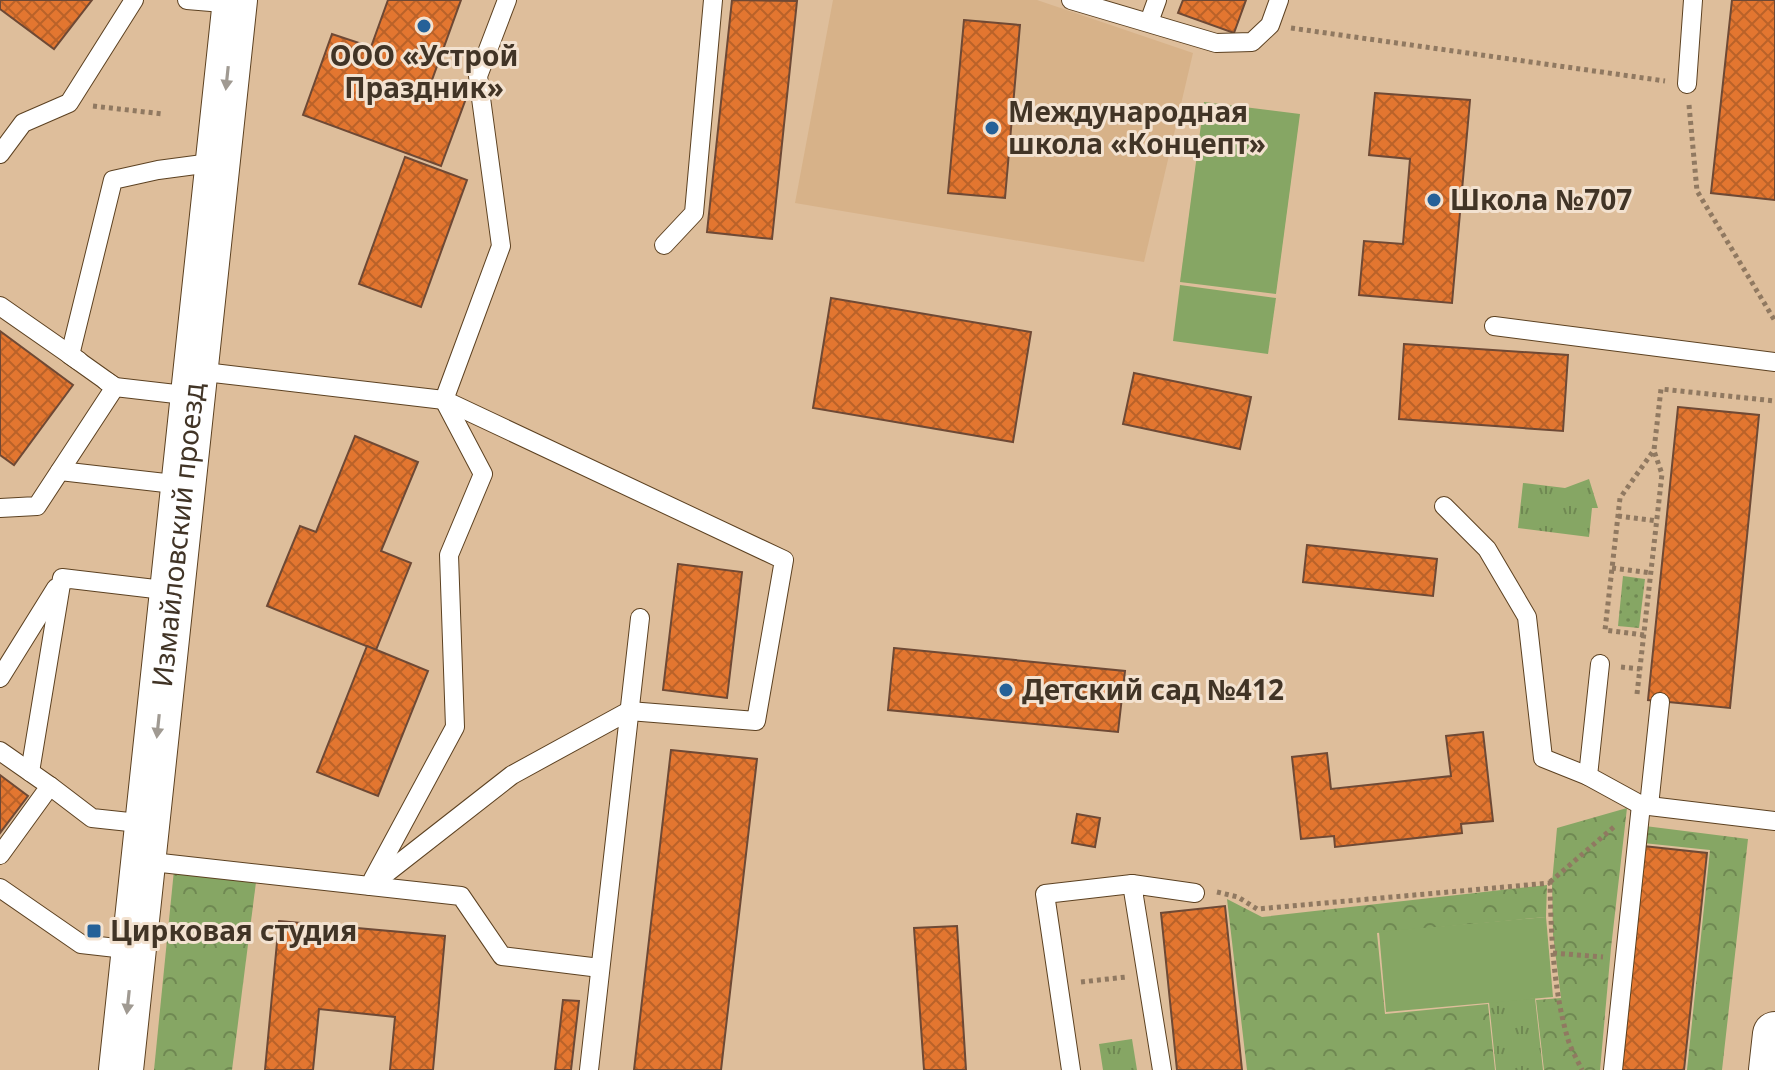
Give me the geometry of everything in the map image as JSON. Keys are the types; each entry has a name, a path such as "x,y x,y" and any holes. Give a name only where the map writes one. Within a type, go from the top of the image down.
{"street":[{"name":"Измайловский проезд","path":"121,1070 235,2"},
{"path":"1771,1070 1775,1034"}],"lane":[{"path":"0,154 23,123 69,103 134,0"},
{"path":"187,0 235,2"},
{"path":"370,886 455,727 449,555 483,474 444,400 501,246 478,76 507,0"},
{"path":"664,245 694,213 713,0"},
{"path":"1071,0 1216,43 1252,42 1270,25 1279,0"},
{"path":"1149,22 1157,0"},
{"path":"1687,84 1693,0"},
{"path":"70,355 113,180 218,162"},
{"path":"0,306 115,387 194,384 444,400 784,560 756,721 629,711 512,775 370,886"},
{"path":"1494,326 1775,362"},
{"path":"0,508 37,506 115,387"},
{"path":"60,471 183,485"},
{"path":"1444,506 1487,549 1527,617 1543,758 1588,776 1645,805 1775,821"},
{"path":"62,578 172,591"},
{"path":"0,678 62,578"},
{"path":"30,772 62,578"},
{"path":"589,1070 640,618"},
{"path":"1588,776 1600,664"},
{"path":"1613,1070 1660,702"},
{"path":"0,751 92,818 146,843 370,886 461,896 502,956 600,968"},
{"path":"0,855 50,786"},
{"path":"1071,1070 1045,894 1132,884 1195,893"},
{"path":"1132,884 1162,1070"},
{"path":"0,888 81,944 134,950"}],"path":[{"path":"1270,25 1687,84 1697,191 1775,321"},
{"path":"69,103 163,114"},
{"path":"1637,698 1637,669 1644,635 1662,474 1654,450 1661,389 1775,401"},
{"path":"1644,635 1605,630 1620,498 1654,450"},
{"path":"1618,516 1657,521"},
{"path":"1612,568 1651,573"},
{"path":"1195,893 1221,891 1257,909 1550,883 1645,805"},
{"path":"1550,883 1558,996 1567,1039 1582,1070"},
{"path":"1546,923 1551,914"},
{"path":"1553,953 1585,955"},
{"path":"1058,984 1147,975"}],"shaded area":[{"name":"Международная школа «Концепт»","path":"833,0 1037,0 1193,53 1144,262 795,203"}],"green space":[{"path":"1204,102 1300,114 1276,294 1180,282"},
{"path":"1180,285 1276,298 1268,354 1173,341"},
{"path":"1589,479 1598,508 1592,508 1589,537 1518,528 1523,483 1565,488"},
{"path":"1623,576 1645,579 1639,628 1618,626"},
{"path":"1627,808 1600,1070 1544,1070 1536,1000 1561,998 1553,935 1552,883 1557,828"},
{"path":"1645,826 1748,839 1722,1070 1687,1070 1710,850 1643,843"},
{"path":"174,870 256,882 232,1070 154,1070"},
{"path":"1547,885 1546,917 1377,933 1385,1014 1488,1004 1495,1070 1247,1070 1227,899 1262,917"},
{"path":"1546,917 1553,997 1386,1012 1379,932"},
{"path":"1535,998 1543,1070 1496,1070 1489,1002"},
{"path":"1132,1039 1137,1070 1103,1070 1099,1044"}],"building":[{"path":"0,0 92,0 54,49 0,9"},
{"path":"388,0 461,0 432,80 468,93 441,166 303,115 332,34 371,47"},
{"path":"732,0 797,1 772,239 707,232"},
{"path":"1183,0 1246,0 1234,33 1178,13"},
{"path":"1732,0 1775,0 1775,200 1711,193"},
{"path":"964,20 1020,25 1005,198 948,193"},
{"name":"Школа №707","path":"1375,93 1470,100 1452,303 1359,295 1364,241 1403,244 1410,159 1369,155"},
{"path":"405,157 467,180 421,307 359,284"},
{"path":"831,298 1031,332 1013,442 813,408"},
{"path":"0,331 73,385 14,465 0,455"},
{"path":"1404,344 1568,355 1563,431 1399,419"},
{"path":"1134,373 1251,397 1240,449 1123,424"},
{"path":"1678,407 1759,415 1730,708 1648,700"},
{"path":"355,436 418,462 381,551 411,563 376,650 267,606 300,526 316,532"},
{"path":"1307,545 1437,559 1433,596 1303,582"},
{"path":"678,564 742,572 727,698 663,690"},
{"path":"367,646 428,671 378,796 317,772"},
{"name":"Детский сад №412","path":"894,648 1125,671 1118,732 888,710"},
{"path":"1483,732 1493,821 1461,824 1462,833 1335,847 1334,836 1301,839 1292,757 1327,753 1331,789 1451,776 1446,736"},
{"path":"671,750 757,759 721,1070 634,1070"},
{"path":"0,775 28,796 0,833"},
{"path":"1077,814 1100,818 1095,847 1072,843"},
{"path":"1643,846 1707,853 1684,1070 1619,1070"},
{"path":"1225,906 1242,1070 1177,1070 1161,913"},
{"path":"279,921 445,936 433,1070 390,1070 395,1017 319,1009 313,1070 265,1070"},
{"path":"957,926 966,1070 924,1070 914,928"},
{"path":"563,1000 579,1001 571,1070 555,1070"}],"place":[{"name":"ООО «Устрой Праздник»","path":"424,26"},
{"name":"Международная школа «Концепт»","path":"992,128"},
{"name":"Школа №707","path":"1434,200"},
{"name":"Детский сад №412","path":"1006,690"},
{"name":"Цирковая студия","path":"94,931"}]}
